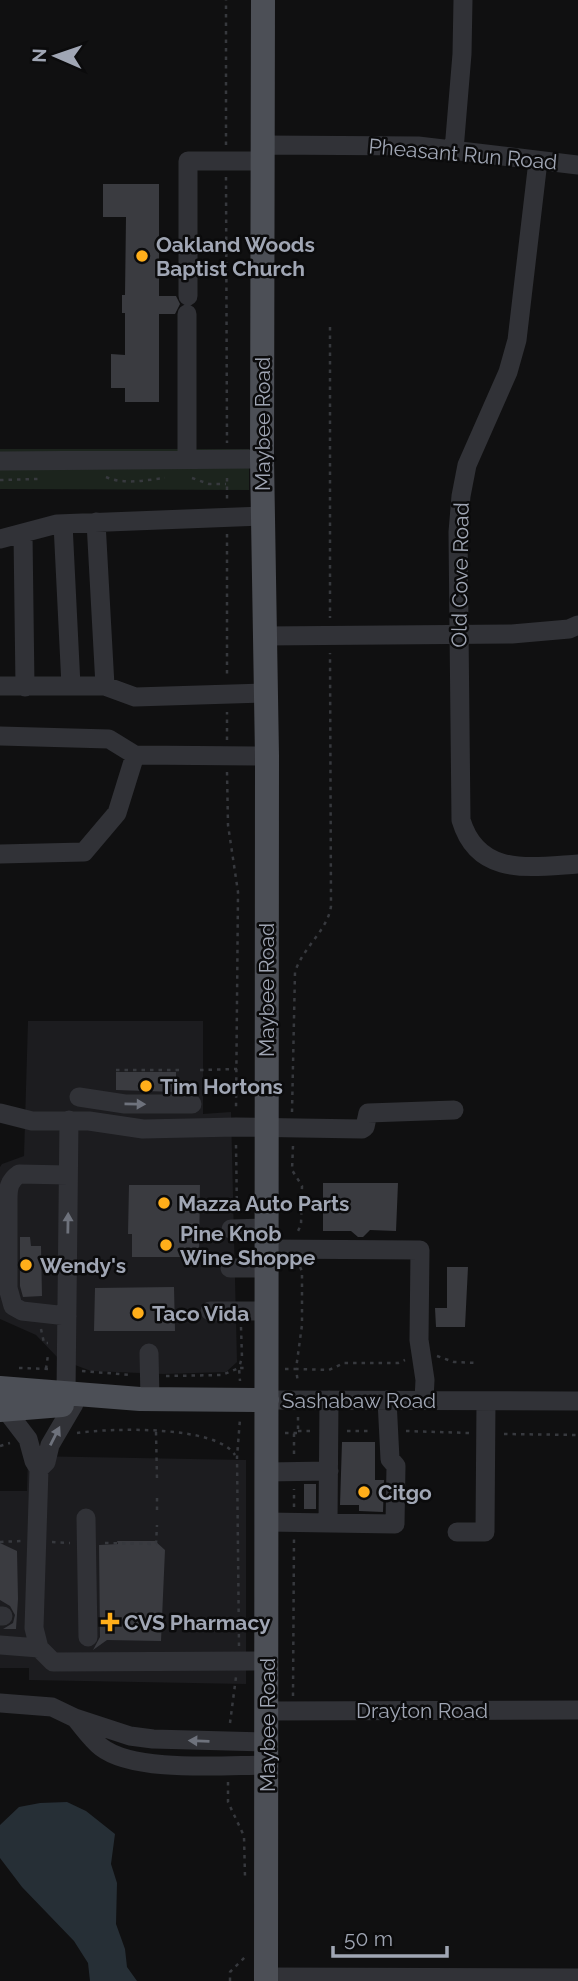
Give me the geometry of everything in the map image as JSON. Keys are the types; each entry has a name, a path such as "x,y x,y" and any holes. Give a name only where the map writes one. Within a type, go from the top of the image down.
{"main road":[{"name":"Maybee Road","path":"263,0 262,516 267,756 266,1979"},
{"name":"Sashabaw Road","path":"2,1402 63,1384 145,1399 267,1400"}],"street":[{"path":"454,150 462,54 463,0"},
{"name":"Pheasant Run Road","path":"187,459 188,161 226,161 264,153 418,146 578,165"},
{"name":"Old Cove Road","path":"538,161 517,340 509,372 467,465 461,496 458,532 461,820 475,848 508,866 578,864"},
{"path":"0,461 262,459"},
{"path":"0,539 63,524 262,516"},
{"path":"96,522 105,686"},
{"path":"63,524 71,686"},
{"path":"23,534 25,687"},
{"path":"264,636 512,634 569,629 578,625"},
{"path":"0,686 105,686 135,698 266,693"},
{"path":"0,736 109,739 135,755 267,756"},
{"path":"0,854 83,852 117,813 135,755"},
{"path":"79,1097 125,1104 192,1104"},
{"path":"0,1113 32,1121 69,1120 143,1129 362,1129 365,1127 368,1113 454,1110"},
{"path":"69,1120 67,1316 63,1384 53,1438 46,1462 39,1469 13,1616 34,1628 39,1647 52,1662 267,1661"},
{"path":"0,1198 2,1182 10,1169 25,1166 68,1171"},
{"path":"13,1306 8,1289 8,1186 19,1174 68,1171"},
{"path":"231,1228 266,1248 420,1251 419,1340 425,1380 424,1400"},
{"path":"230,1268 266,1248"},
{"path":"0,1263 1,1289 13,1306 22,1311 67,1316"},
{"path":"210,1311 266,1311"},
{"path":"145,1353 145,1399"},
{"name":"Sashabaw Road","path":"267,1400 578,1401"},
{"path":"328,1523 330,1400"},
{"path":"267,1522 395,1524 396,1466 390,1459 387,1400"},
{"path":"457,1532 485,1531 486,1401"},
{"path":"2,1402 28,1439 39,1469"},
{"path":"267,1472 328,1471"},
{"path":"86,1518 86,1556 93,1641 116,1663"},
{"path":"77,1663 78,1601 86,1556"},
{"path":"0,1646 39,1647"},
{"path":"0,1703 52,1707 106,1730 153,1739 228,1742 267,1753"},
{"name":"Drayton Road","path":"267,1711 578,1710"},
{"path":"75,1718 100,1746 129,1760 228,1765 267,1753"},
{"path":"151,1763 153,1739"},
{"path":"266,1979 578,1978"}],"path":[{"path":"226,0 227,756 228,825 238,892 236,1193"},
{"path":"298,1377 296,1369 302,1325 302,1271 297,1261 297,1233 301,1225 302,1186 292,1170 295,972 304,952 326,923 331,911 330,327"},
{"path":"200,1070 237,1069"},
{"path":"116,1070 184,1070"},
{"path":"41,1329 44,1343 50,1343"},
{"path":"296,1369 329,1370 344,1363 398,1363 412,1354 433,1355 454,1362 478,1363"},
{"path":"48,1356 63,1384"},
{"path":"18,1368 63,1384"},
{"path":"53,1438 66,1438 80,1432 199,1435 214,1439 232,1450 237,1457"},
{"path":"156,1432 157,1479"},
{"path":"486,1434 578,1435"},
{"path":"228,1742 240,1612 237,1457 240,1437"},
{"path":"0,1446 13,1440 28,1439"},
{"path":"157,1496 157,1510"},
{"path":"156,1544 157,1525"},
{"path":"0,1542 23,1541"},
{"path":"293,1710 294,1615"},
{"path":"228,1765 228,1802 244,1836 245,1877"},
{"path":"230,1981 230,1972 246,1957 245,1944"}],"shaded area":[{"path":"0,449 249,449 249,490 0,489"},
{"path":"28,1021 203,1021 203,1114 231,1112 237,1362 226,1372 164,1374 91,1371 59,1359 36,1335 0,1319 0,1167 24,1156"},
{"path":"28,1456 246,1460 246,1684 29,1680 29,1668 0,1668 0,1491 27,1491"},
{"path":"67,1802 86,1811 115,1834 111,1864 117,1883 116,1924 125,1949 127,1967 137,1981 90,1981 88,1963 74,1941 22,1887 0,1858 0,1825 19,1807"}],"building":[{"name":"Oakland Woods Baptist Church","path":"103,184 159,184 159,296 176,296 180,304 175,314 159,314 159,402 125,402 125,388 111,388 111,354 125,355 122,295 125,295 126,217 103,217"},
{"name":"Tim Hortons","path":"116,1072 176,1072 176,1092 116,1090"},
{"path":"323,1183 398,1183 396,1231 370,1230 363,1237 358,1237 351,1231 323,1231"},
{"path":"129,1185 200,1185 199,1257 132,1257 132,1234 128,1234"},
{"name":"Wendy's","path":"20,1237 30,1237 31,1246 41,1246 42,1296 23,1297 20,1286"},
{"path":"447,1267 468,1267 465,1327 436,1327 435,1308 447,1308"},
{"path":"174,1287 175,1331 94,1331 95,1288"},
{"path":"342,1442 375,1442 375,1480 384,1480 383,1512 359,1511 359,1505 340,1505"},
{"path":"304,1484 316,1484 316,1509 304,1509"},
{"name":"CVS Pharmacy","path":"117,1541 155,1541 165,1550 161,1641 107,1640 93,1650 100,1637 99,1545 118,1544"},
{"path":"0,1543 17,1551 16,1629 3,1629 13,1623 15,1615 10,1606 0,1600"}],"place":[{"name":"Oakland Woods Baptist Church","path":"142,256"},
{"name":"Tim Hortons","path":"146,1086"},
{"name":"Mazza Auto Parts","path":"164,1203"},
{"name":"Pine Knob Wine Shoppe","path":"166,1245"},
{"name":"Wendy's","path":"26,1265"},
{"name":"Taco Vida","path":"138,1313"},
{"name":"Citgo","path":"364,1492"},
{"name":"CVS Pharmacy","path":"110,1622"}]}
